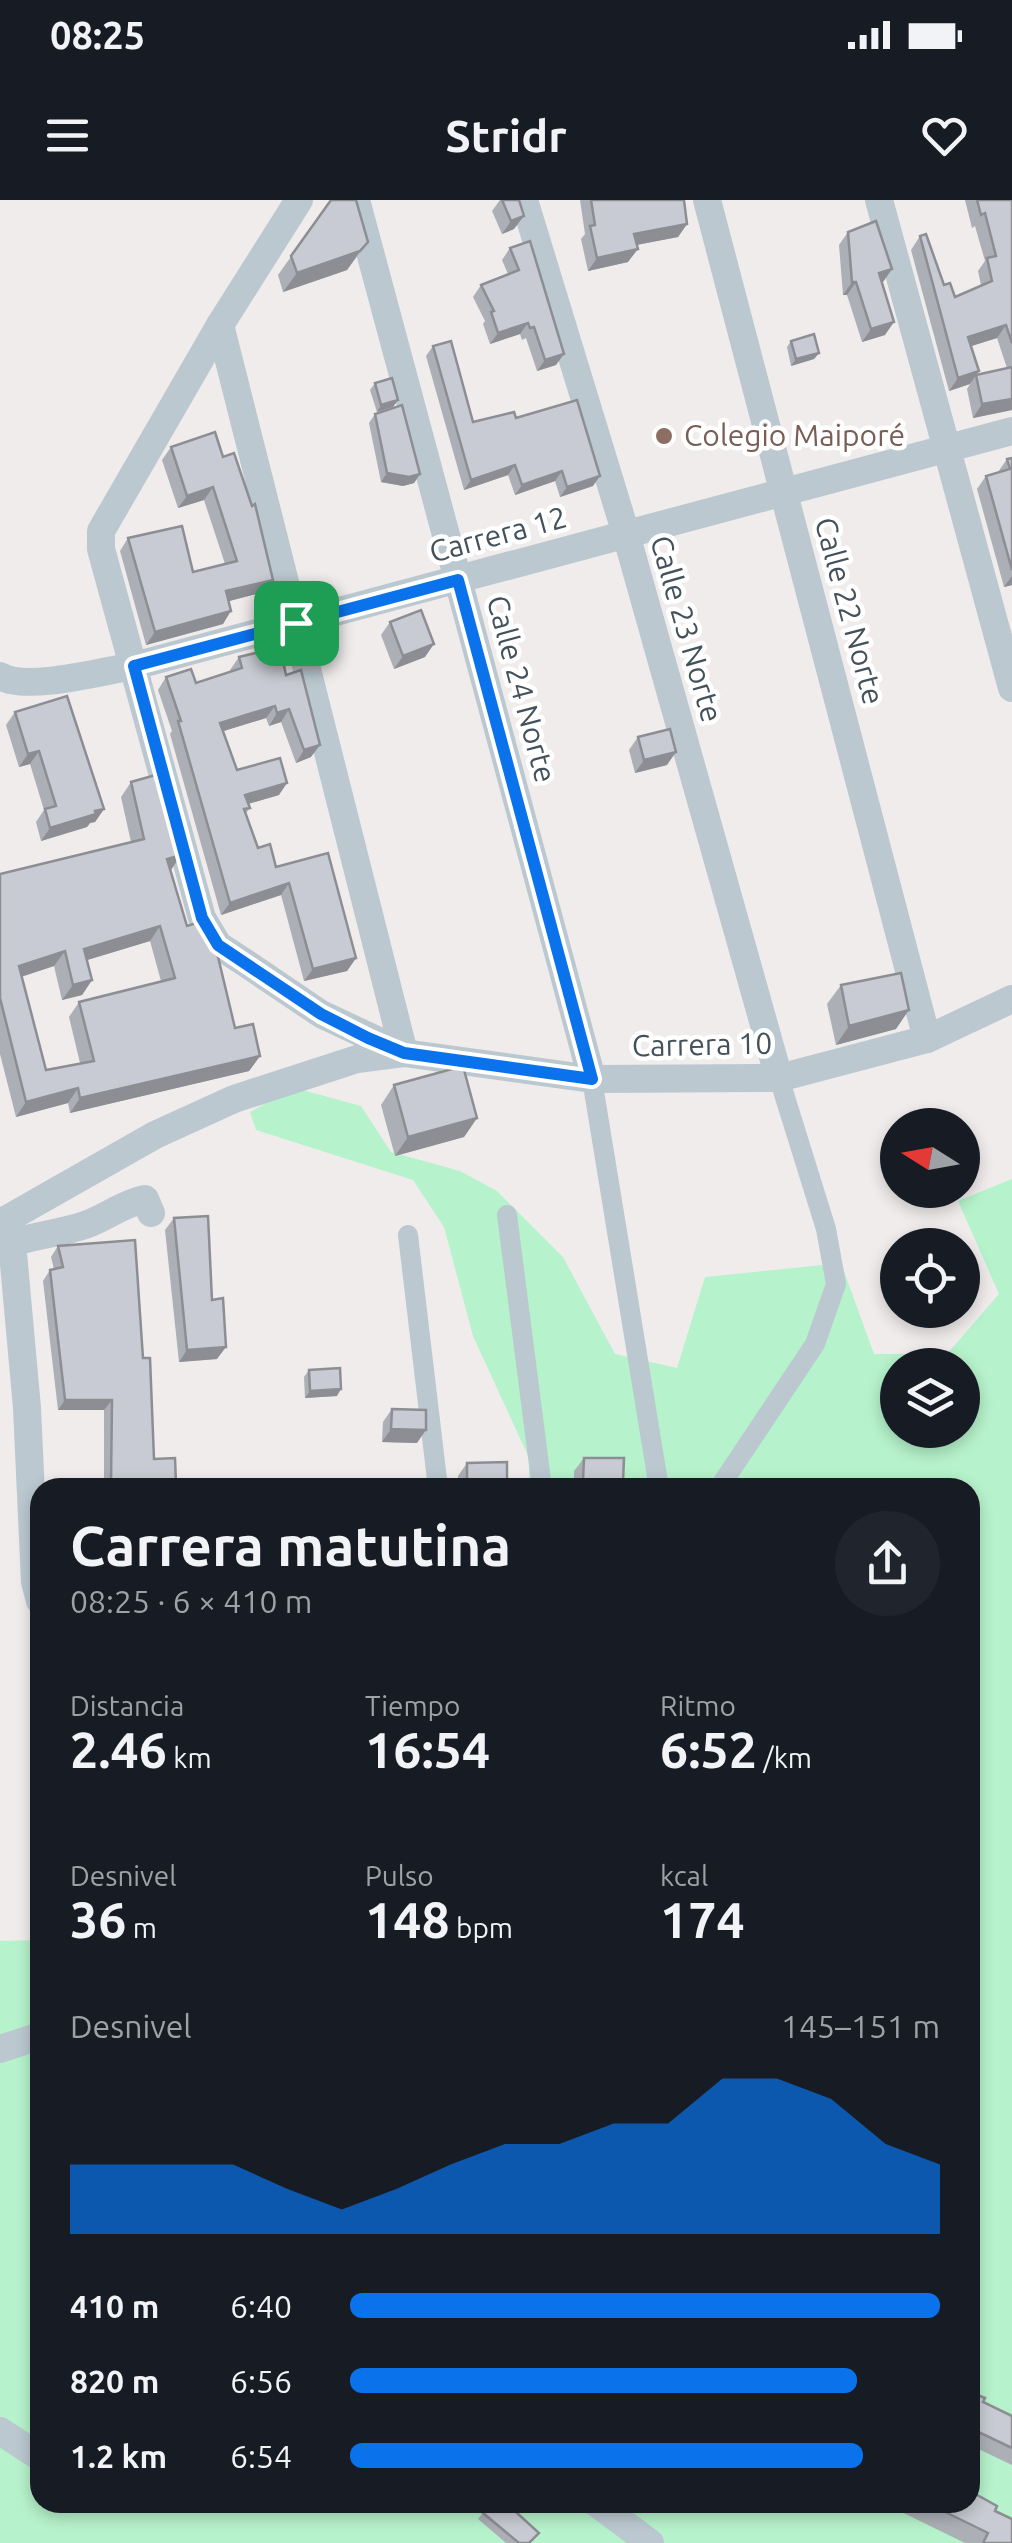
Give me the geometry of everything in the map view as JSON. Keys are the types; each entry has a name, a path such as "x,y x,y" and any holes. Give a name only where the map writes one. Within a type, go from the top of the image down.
{"street":[{"path":"299,200 220,325 102,531 101,548 202,918 218,945 321,1014 404,1053"},
{"name":"Calle 24 Norte","path":"356,200 592,1079"},
{"name":"Calle 23 Norte","path":"524,200 626,534 779,1078"},
{"name":"Calle 22 Norte","path":"707,200 927,1038"},
{"path":"879,200 1012,688"},
{"path":"220,325 404,1053"},
{"name":"Carrera 12","path":"0,676 10,682 44,680 134,666 1012,431"},
{"name":"Carrera 10","path":"7,1228 156,1135 234,1098 357,1059 404,1053 592,1079 779,1078 927,1038 1012,999"},
{"path":"725,1478 814,1344 836,1284 826,1228 779,1078"},
{"path":"592,1079 657,1478"},
{"path":"30,1478 27,1408 7,1228 48,1232 78,1228 145,1200 152,1212"},
{"path":"507,1215 541,1478"},
{"path":"408,1235 437,1478"},
{"path":"0,2049 30,2039"},
{"path":"0,2431 30,2450"},
{"path":"610,2513 650,2543"}],"green space":[{"path":"295,1088 361,1106 391,1152 460,1171 497,1191 563,1257 615,1354 677,1368 705,1277 841,1263 874,1354 880,1354 880,1448 980,1448 980,1348 952,1348 970,1328 980,1328 980,1316 999,1294 980,1251 980,1228 970,1228 961,1208 980,1208 980,1192 1012,1179 1012,2543 0,2543 0,1941 30,1940 30,2513 980,2513 980,1478 529,1478 529,1458 473,1336 444,1227 413,1180 256,1130 250,1112"}],"building":[{"path":"331,200 356,200 368,242 360,251 297,273 291,256"},
{"path":"502,200 519,200 524,216 511,221"},
{"path":"591,200 684,200 687,224 634,234 638,249 597,258 590,226 595,225"},
{"path":"977,200 1012,200 1012,343 1006,325 968,337 979,371 958,378 920,236 926,234 944,285 950,283 955,297 992,281 987,258 996,256 985,213 981,215"},
{"path":"876,221 892,269 879,273 894,322 871,329 856,282 852,282 848,232"},
{"path":"530,241 564,354 545,360 534,327 530,328 528,323 498,333 491,312 494,311 481,285 519,270 510,248"},
{"path":"814,334 819,353 796,359 791,341"},
{"path":"451,341 473,422 514,412 516,418 577,400 600,476 567,487 562,471 522,485 515,465 471,480 433,346"},
{"path":"1012,367 1012,399 982,404 976,375"},
{"path":"392,378 398,400 381,405 375,383"},
{"path":"402,405 420,474 409,477 387,473 375,414"},
{"path":"215,432 223,457 234,453 252,506 255,504 273,580 226,591 231,611 155,632 128,538 182,526 193,572 237,561 213,487 187,496 171,447"},
{"path":"1012,458 1012,570 986,476 1010,469 1007,459"},
{"path":"421,610 434,644 403,656 390,622"},
{"path":"280,647 286,675 301,670 320,745 304,750 289,709 277,713 275,706 220,723 237,770 280,758 287,783 245,795 250,808 244,809 258,848 270,844 276,867 328,853 356,958 313,969 289,883 230,903 166,677 191,669 196,683 242,668 239,657"},
{"path":"67,696 104,809 50,828 45,809 56,806 39,751 28,754 15,712"},
{"path":"670,729 676,752 644,760 638,737"},
{"path":"159,774 181,855 167,859 187,926 203,921 214,940 235,1028 253,1024 260,1056 80,1098 78,1088 26,1102 0,998 0,874 144,839 131,782","holes":["160,926 175,978 79,1002 94,1061 46,1070 19,966 65,951 73,985 92,980 84,949"]},
{"path":"901,973 909,1010 849,1026 841,985"},
{"path":"463,1066 477,1118 408,1137 394,1085"},
{"path":"208,1216 212,1300 223,1298 226,1347 187,1350 174,1218"},
{"path":"135,1240 143,1358 150,1358 154,1459 175,1458 176,1478 111,1478 112,1400 65,1400 50,1270 63,1267 58,1246"},
{"path":"340,1368 341,1389 310,1391 309,1370"},
{"path":"392,1409 426,1410 426,1430 391,1429"},
{"path":"584,1458 624,1458 623,1478 583,1478"},
{"path":"507,1462 507,1478 467,1478 467,1463"},
{"path":"980,2396 985,2398 983,2402 1012,2416 1012,2448 980,2433"},
{"path":"980,2497 997,2506 995,2511 1012,2519 1012,2543 983,2543 988,2533 947,2513 980,2513"},
{"path":"483,2513 517,2513 539,2533 529,2543 519,2543"}],"place":[{"name":"Colegio Maiporé","path":"664,436"}],"route":[{"path":"458,580 592,1079 404,1053 321,1014 218,945 202,918 134,666 296,623 458,580"}]}
